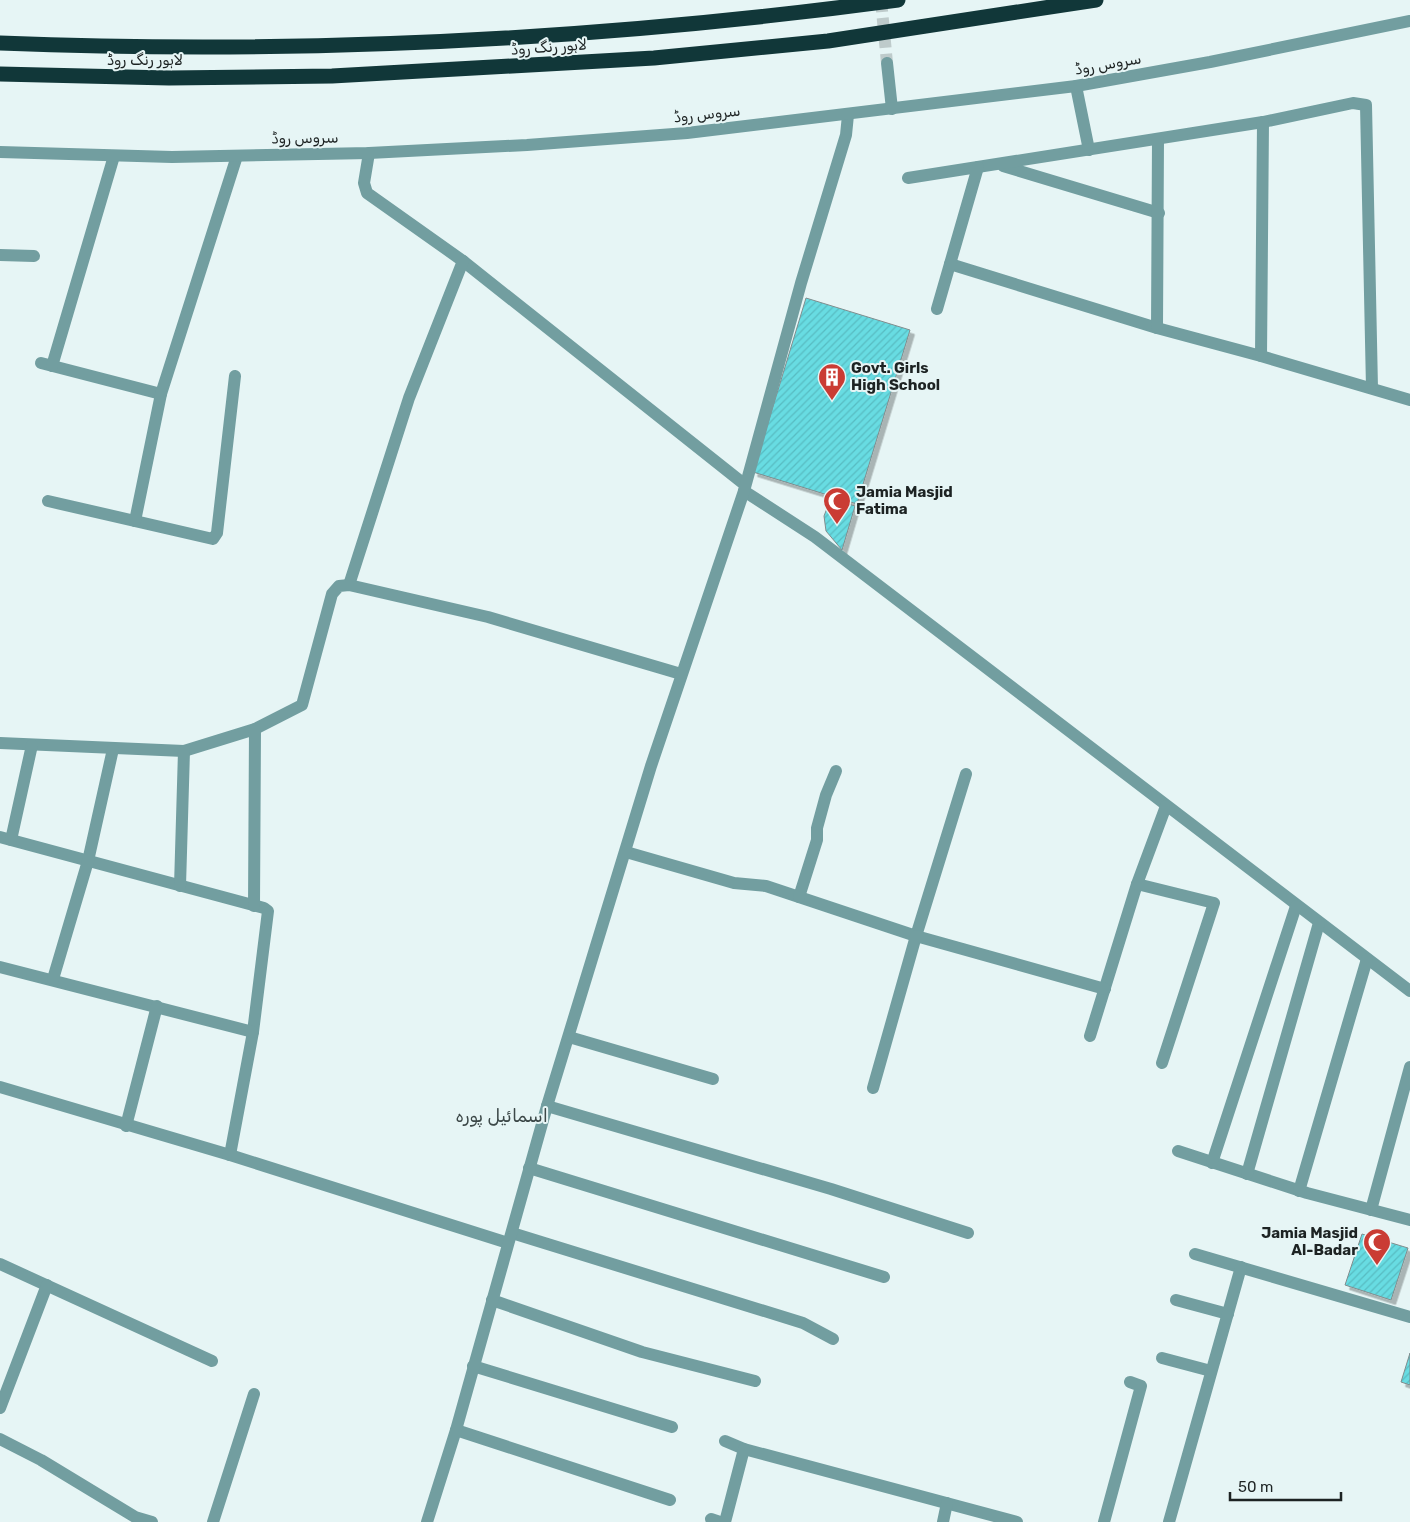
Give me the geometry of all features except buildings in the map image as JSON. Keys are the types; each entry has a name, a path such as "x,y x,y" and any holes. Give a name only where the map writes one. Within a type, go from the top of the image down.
{"highway":[{"name":"لاہور رنگ روڈ","path":"0,43 182,47 335,45 482,38 694,23 898,0"},
{"name":"لاہور رنگ روڈ","path":"0,74 169,78 332,76 654,58 828,41 1096,0"}],"street":[{"name":"سروس روڈ","path":"0,152 114,156 369,153 528,145 687,133 1076,86 1228,58 1410,20"},
{"path":"887,63 892,108"},
{"path":"1076,86 1089,150"},
{"path":"908,178 1263,122 1353,103 1366,105 1372,388"},
{"path":"427,1522 456,1430 547,1106 570,1037 681,674 744,487 846,136 848,115"},
{"path":"1261,356 1263,122"},
{"path":"1158,139 1158,328"},
{"path":"369,153 364,183 366,193 463,261 744,487 815,537 1004,679 1040,711 1410,991"},
{"path":"114,156 47,365 161,394"},
{"path":"135,521 161,394 237,156"},
{"path":"998,165 1159,213"},
{"path":"937,309 978,167"},
{"path":"0,254 34,256"},
{"path":"349,585 409,398 463,261"},
{"path":"950,264 1158,328 1410,400"},
{"path":"48,501 213,539 217,533 235,376"},
{"path":"0,743 184,751 255,729 302,705 332,594 338,586 349,585 488,617 681,674"},
{"path":"254,906 255,729"},
{"path":"32,745 6,839 268,911 253,1032 230,1155"},
{"path":"53,979 88,861 113,749"},
{"path":"180,886 184,751"},
{"path":"799,897 817,840 817,828 826,795 836,771"},
{"path":"873,1088 916,936 966,774"},
{"path":"1090,1036 1137,884 1166,806"},
{"path":"626,852 734,883 766,886 916,936 1105,989"},
{"path":"1137,884 1214,903 1162,1063"},
{"path":"1212,1162 1296,906"},
{"path":"1247,1174 1319,923"},
{"path":"1299,1190 1367,959"},
{"path":"0,967 53,979 116,998 157,1006 253,1032"},
{"path":"126,1126 157,1006"},
{"path":"570,1037 713,1079"},
{"path":"1371,1210 1410,1067"},
{"path":"0,1087 126,1126 804,1323 833,1339"},
{"path":"547,1106 831,1189 968,1233"},
{"path":"1178,1151 1299,1190 1410,1220"},
{"path":"530,1168 884,1277"},
{"path":"1195,1254 1410,1317"},
{"path":"0,1264 212,1361"},
{"path":"1170,1522 1240,1267"},
{"path":"0,1408 46,1285"},
{"path":"492,1300 642,1352 756,1381"},
{"path":"1176,1300 1228,1314"},
{"path":"1162,1358 1211,1371"},
{"path":"473,1366 672,1427"},
{"path":"1104,1522 1141,1386 1130,1382"},
{"path":"214,1522 254,1394"},
{"path":"456,1430 670,1500"},
{"path":"0,1439 50,1465 134,1520 152,1522"},
{"path":"725,1442 744,1449 1017,1522"},
{"path":"724,1522 744,1449"},
{"path":"942,1522 947,1503"}],"tunnel":[{"path":"881,0 887,63"}],"place":[{"name":"Govt. Girls High School","path":"832,401"},
{"name":"Jamia Masjid Fatima","path":"837,525"},
{"name":"Jamia Masjid Al-Badar","path":"1377,1266"}],"district":[{"name":"اسمائیل پورہ","path":"502,1116"}]}
